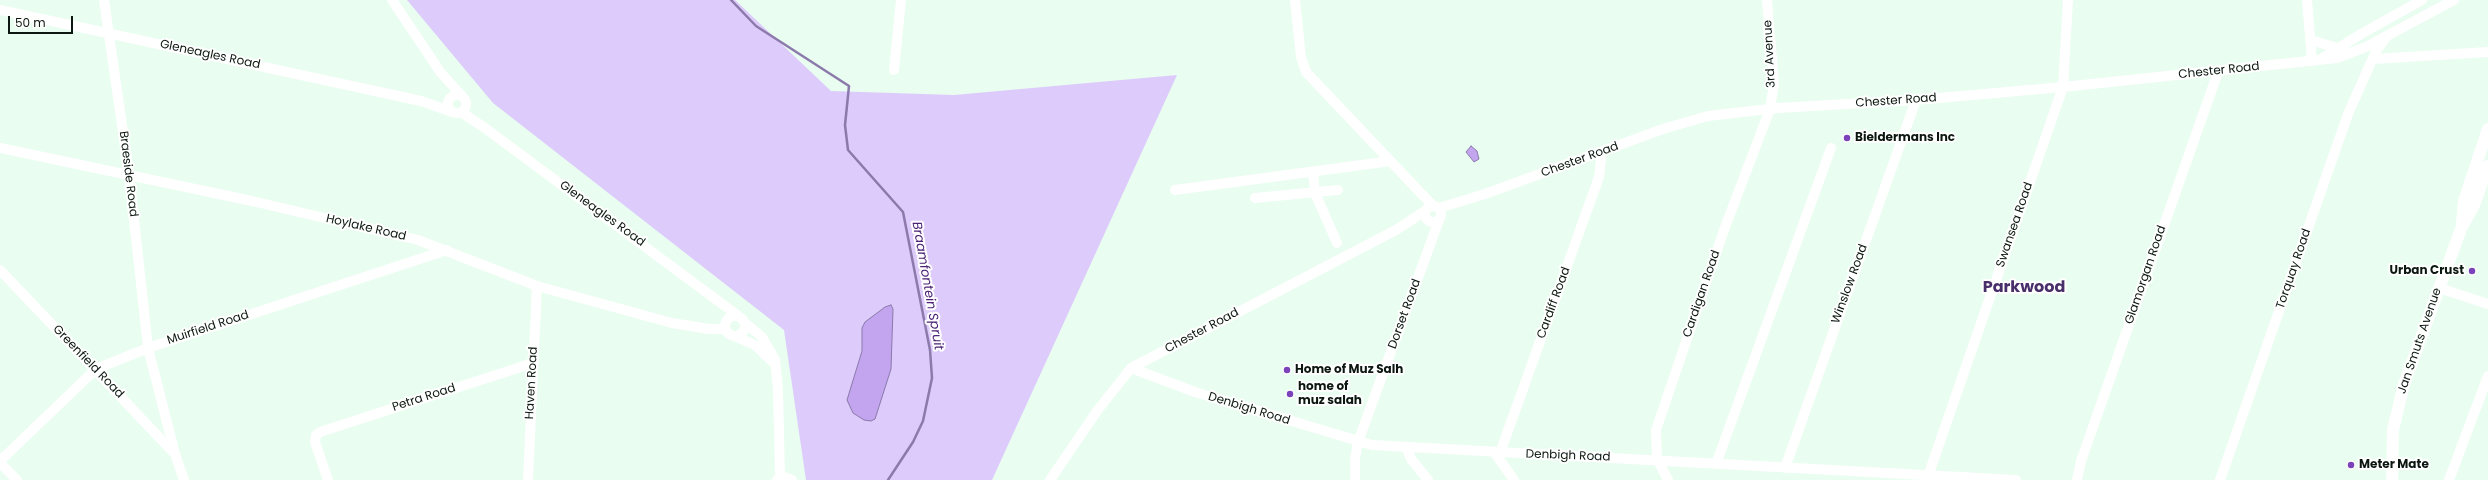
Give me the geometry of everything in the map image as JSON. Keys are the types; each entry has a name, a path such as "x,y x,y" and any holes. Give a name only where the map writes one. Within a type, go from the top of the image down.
{"main road":[{"name":"Jan Smuts Avenue","path":"2461,229 2464,201 2488,129"},
{"name":"Jan Smuts Avenue","path":"2392,480 2393,430 2404,384 2461,229 2474,205 2488,166"}],"street":[{"name":"Braeside Road","path":"104,0 129,174 148,348"},
{"path":"392,0 441,73 460,106 448,107 450,98 441,73"},
{"path":"894,70 901,0"},
{"name":"Dorset Road","path":"1295,0 1302,64 1306,72 1419,191 1433,214 1432,240 1358,442 1355,459 1355,480"},
{"name":"3rd Avenue","path":"1767,0 1774,83 1770,108"},
{"name":"Swansea Road","path":"1928,476 2063,87 2064,43 2068,0"},
{"path":"2307,0 2311,40 2316,61"},
{"name":"Chester Road","path":"2316,61 2422,0"},
{"name":"Chester Road","path":"1050,480 1096,411 1131,368 1396,230 1485,194 1690,120 1770,108 1916,100 2218,72 2316,61 2352,53 2454,0"},
{"name":"Gleneagles Road","path":"0,10 421,101 460,106"},
{"name":"Torquay Road","path":"2220,480 2348,114 2381,44 2393,32"},
{"path":"2311,40 2337,48"},
{"path":"2374,59 2488,52"},
{"name":"Glamorgan Road","path":"2077,480 2091,432 2218,72"},
{"name":"Gleneagles Road","path":"421,101 450,98 485,128 741,319 769,347 775,365 778,389 779,479"},
{"name":"Winslow Road","path":"1785,468 1916,100"},
{"name":"Cardigan Road","path":"1668,480 1657,459 1655,437 1662,408 1770,108"},
{"name":"Hoylake Road","path":"0,148 129,174 376,230 448,250 537,286 672,323 709,329 725,325"},
{"path":"1716,464 1831,148"},
{"name":"Cardiff Road","path":"1497,453 1599,177 1602,151"},
{"path":"1176,190 1391,161"},
{"path":"1313,172 1315,192 1337,243"},
{"path":"1255,198 1338,190"},
{"name":"Muirfield Road","path":"0,462 96,369 148,348 448,250"},
{"name":"Greenfield Road","path":"0,270 96,369 175,454"},
{"name":"Haven Road","path":"528,480 537,286"},
{"path":"2439,288 2488,304"},
{"path":"719,302 728,333 763,350 775,365"},
{"path":"725,325 731,316 741,319 743,332 734,336"},
{"name":"Greenfield Road","path":"148,348 175,454 184,480"},
{"name":"Petra Road","path":"328,480 315,442 316,435 325,430 533,363"},
{"name":"Denbigh Road","path":"1131,368 1195,392 1358,442 1497,453 1657,459 1716,464 2016,480"},
{"path":"2450,480 2488,376"},
{"path":"1406,447 1412,459 1428,480"},
{"path":"1497,453 1514,480"},
{"path":"0,462 17,480"},
{"path":"1832,470 1840,480"},
{"path":"779,479 792,480"}],"shaded area":[{"path":"407,0 735,0 831,91 954,95 1177,75 992,480 806,480 784,330 493,103"},
{"path":"1471,146 1477,151 1479,159 1474,162 1466,152"},
{"path":"891,305 893,309 891,369 875,419 871,421 864,420 853,413 847,400 862,351 862,328 865,322 885,307"}],"waterway":[{"name":"Braamfontein Spruit","path":"731,0 756,26 849,86 845,125 848,150 903,212 930,350 932,378 923,421 913,442 888,480"}],"place":[{"name":"Bieldermans Inc","path":"1847,138"},
{"name":"Urban Crust","path":"2472,271"},
{"name":"Home of Muz Salh","path":"1287,370"},
{"name":"home of muz salah","path":"1290,394"},
{"name":"Meter Mate","path":"2351,465"}],"district":[{"name":"Parkwood","path":"2024,288"}]}
